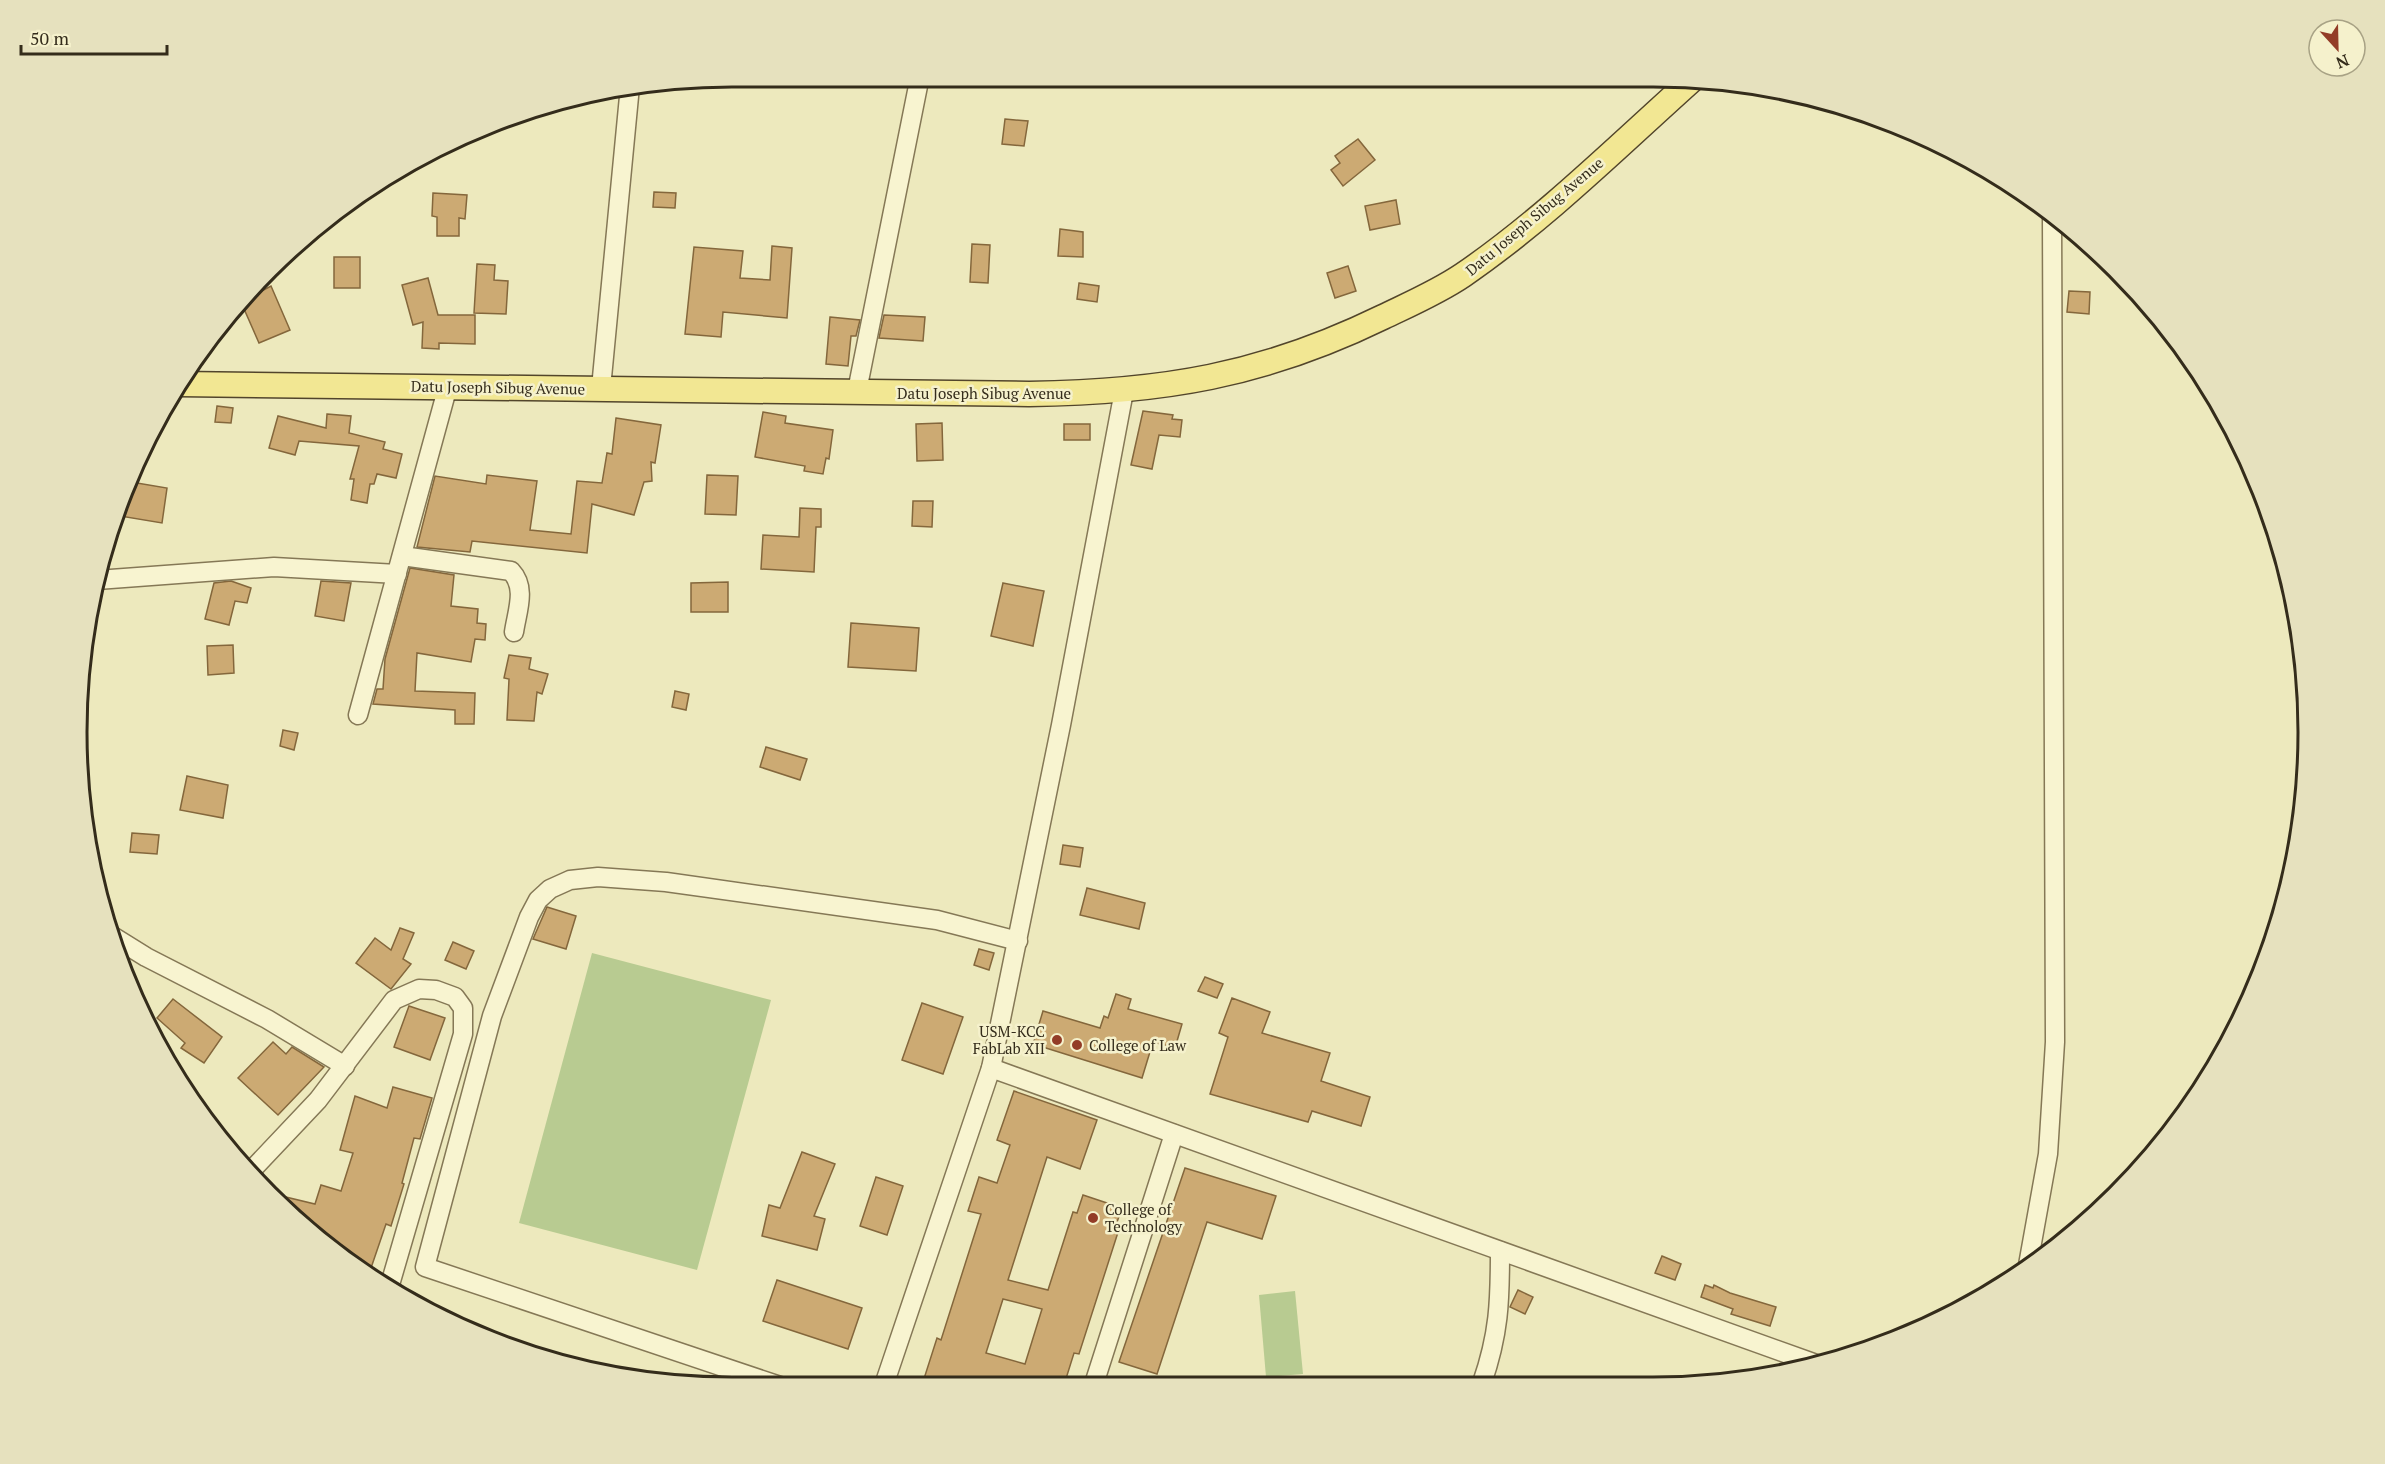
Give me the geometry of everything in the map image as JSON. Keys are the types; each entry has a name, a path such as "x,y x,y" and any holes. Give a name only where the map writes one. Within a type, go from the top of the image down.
{"main road":[{"name":"Datu Joseph Sibug Avenue","path":"189,384 1029,394 1124,391 1235,374 1280,361 1367,326 1462,275 1543,212 1683,88"}],"street":[{"path":"857,391 918,87"},
{"path":"601,388 629,96"},
{"path":"2030,1255 2048,1154 2055,1042 2052,225"},
{"path":"358,715 448,386"},
{"path":"887,1377 991,1068 1018,941 1124,391"},
{"path":"105,579 274,567 399,565 511,571 518,578 521,588 514,632"},
{"path":"753,1377 425,1268 492,1016 529,917 538,900 550,889 570,880 598,877 666,882 937,920 1018,941"},
{"path":"122,942 146,957 267,1019 345,1066"},
{"path":"256,1166 295,1126 345,1066 384,1010 406,993 419,989 435,990 455,997 463,1008 463,1034 388,1277"},
{"path":"991,1068 1803,1359"},
{"path":"1096,1377 1174,1134"},
{"path":"1484,1377 1494,1348 1499,1321 1500,1251"}],"green space":[{"path":"592,953 771,1000 697,1270 519,1223"},
{"path":"1295,1291 1303,1374 1266,1377 1259,1295"}],"building":[{"path":"1005,119 1028,121 1024,146 1002,144"},
{"path":"1358,139 1375,160 1343,186 1331,170 1340,163 1335,156"},
{"path":"654,192 676,193 675,208 653,207"},
{"path":"433,193 467,195 465,219 459,218 459,236 437,236 437,217 432,216"},
{"path":"1396,200 1400,224 1370,230 1365,206"},
{"path":"1060,229 1083,232 1083,257 1058,256"},
{"path":"972,244 990,245 988,283 970,282"},
{"path":"772,246 792,248 787,318 723,312 721,337 685,334 694,247 743,251 740,278 770,280"},
{"path":"334,257 360,257 360,288 334,288"},
{"path":"477,264 495,265 494,280 508,281 506,314 474,313"},
{"path":"1348,266 1356,291 1335,298 1327,273"},
{"path":"428,278 438,315 475,315 475,344 439,343 439,349 422,348 423,322 413,325 402,285"},
{"path":"1079,283 1099,286 1097,302 1077,299"},
{"path":"271,286 290,330 259,343 244,310 262,291"},
{"path":"2069,291 2090,292 2089,314 2067,312"},
{"path":"884,315 925,317 923,341 879,338"},
{"path":"830,317 860,320 856,336 851,336 848,366 826,364"},
{"path":"217,406 233,408 231,423 215,422"},
{"path":"1143,411 1173,415 1172,419 1182,420 1180,437 1159,435 1152,469 1131,465"},
{"path":"763,412 786,416 785,423 833,430 829,459 826,458 823,474 804,471 805,466 755,457"},
{"path":"327,414 351,416 349,433 385,442 383,449 402,454 396,478 377,474 374,484 370,484 367,503 351,500 354,479 350,479 359,446 299,441 295,455 269,448 278,416 326,428"},
{"path":"616,418 661,425 655,463 651,462 652,481 644,482 634,515 592,504 587,553 472,541 470,552 417,547 435,476 486,484 487,475 537,481 530,530 571,534 577,481 602,483 607,453 612,454"},
{"path":"942,423 943,460 917,461 916,424"},
{"path":"1064,424 1090,424 1090,440 1064,440"},
{"path":"707,475 738,476 736,515 705,514"},
{"path":"137,483 167,488 162,523 124,517"},
{"path":"913,501 933,501 932,527 912,526"},
{"path":"800,508 821,509 821,527 816,527 814,572 761,569 763,535 799,537"},
{"path":"410,568 454,575 451,606 478,609 477,623 486,624 485,640 475,639 471,662 417,653 415,691 475,693 474,724 455,724 455,710 373,704 377,689 383,689 385,659"},
{"path":"231,581 251,588 247,603 235,601 229,625 205,619 214,583"},
{"path":"321,581 351,583 344,621 315,616"},
{"path":"728,582 728,612 691,612 691,583"},
{"path":"1003,583 1044,591 1033,646 991,636"},
{"path":"851,623 919,628 916,671 848,667"},
{"path":"233,645 234,673 208,675 207,646"},
{"path":"509,655 531,658 529,669 548,674 542,694 537,692 534,721 507,720 509,679 504,678"},
{"path":"675,691 689,694 686,710 672,707"},
{"path":"283,730 298,733 294,750 280,746"},
{"path":"766,747 807,759 800,780 760,767"},
{"path":"187,776 228,785 223,818 180,810"},
{"path":"132,833 159,835 157,854 130,852"},
{"path":"1063,845 1083,848 1080,867 1060,864"},
{"path":"1087,888 1145,903 1139,929 1080,915"},
{"path":"547,907 576,916 566,949 533,939"},
{"path":"400,928 414,933 403,959 411,964 391,989 356,963 375,938 391,950"},
{"path":"453,942 474,951 466,969 445,960"},
{"path":"979,949 994,953 989,970 974,965"},
{"path":"1205,977 1223,984 1217,998 1198,991"},
{"path":"1116,994 1131,999 1128,1009 1182,1024 1175,1048 1153,1042 1142,1078 1033,1044 1043,1011 1100,1028 1104,1016 1108,1018"},
{"path":"1232,998 1270,1012 1262,1033 1330,1053 1321,1081 1370,1097 1361,1126 1312,1111 1308,1122 1210,1094 1228,1037 1219,1033"},
{"path":"173,999 222,1037 204,1063 181,1048 185,1043 157,1018"},
{"path":"922,1003 963,1017 943,1074 902,1060"},
{"path":"409,1006 445,1018 430,1060 394,1047"},
{"path":"273,1042 286,1054 292,1047 324,1067 278,1115 238,1078"},
{"path":"393,1087 432,1098 420,1139 414,1138 402,1183 404,1184 391,1226 386,1224 372,1266 339,1244 286,1197 315,1204 321,1185 341,1191 353,1153 340,1150 355,1096 387,1108"},
{"path":"1014,1091 1097,1120 1080,1169 1047,1157 1008,1280 1048,1290 1073,1212 1077,1213 1083,1195 1122,1208 1116,1225 1120,1226 1079,1354 1074,1353 1066,1377 925,1377 937,1338 941,1340 981,1214 968,1211 979,1177 997,1183 1010,1145 997,1140","holes":["1003,1299 1042,1309 1025,1364 986,1353"]},
{"path":"802,1152 835,1164 814,1216 825,1219 817,1250 762,1236 769,1205 780,1208"},
{"path":"1185,1168 1276,1196 1262,1239 1207,1222 1157,1374 1119,1362"},
{"path":"876,1177 903,1186 887,1235 860,1226"},
{"path":"1662,1256 1681,1264 1675,1280 1655,1273"},
{"path":"777,1280 862,1308 848,1349 763,1321"},
{"path":"1705,1285 1713,1288 1714,1285 1730,1293 1776,1307 1770,1326 1731,1314 1733,1309 1701,1297"},
{"path":"1518,1290 1533,1297 1525,1314 1510,1307"}],"place":[{"name":"USM-KCC FabLab XII","path":"1057,1040"},
{"name":"College of Law","path":"1077,1045"},
{"name":"College of Technology","path":"1093,1218"}]}
